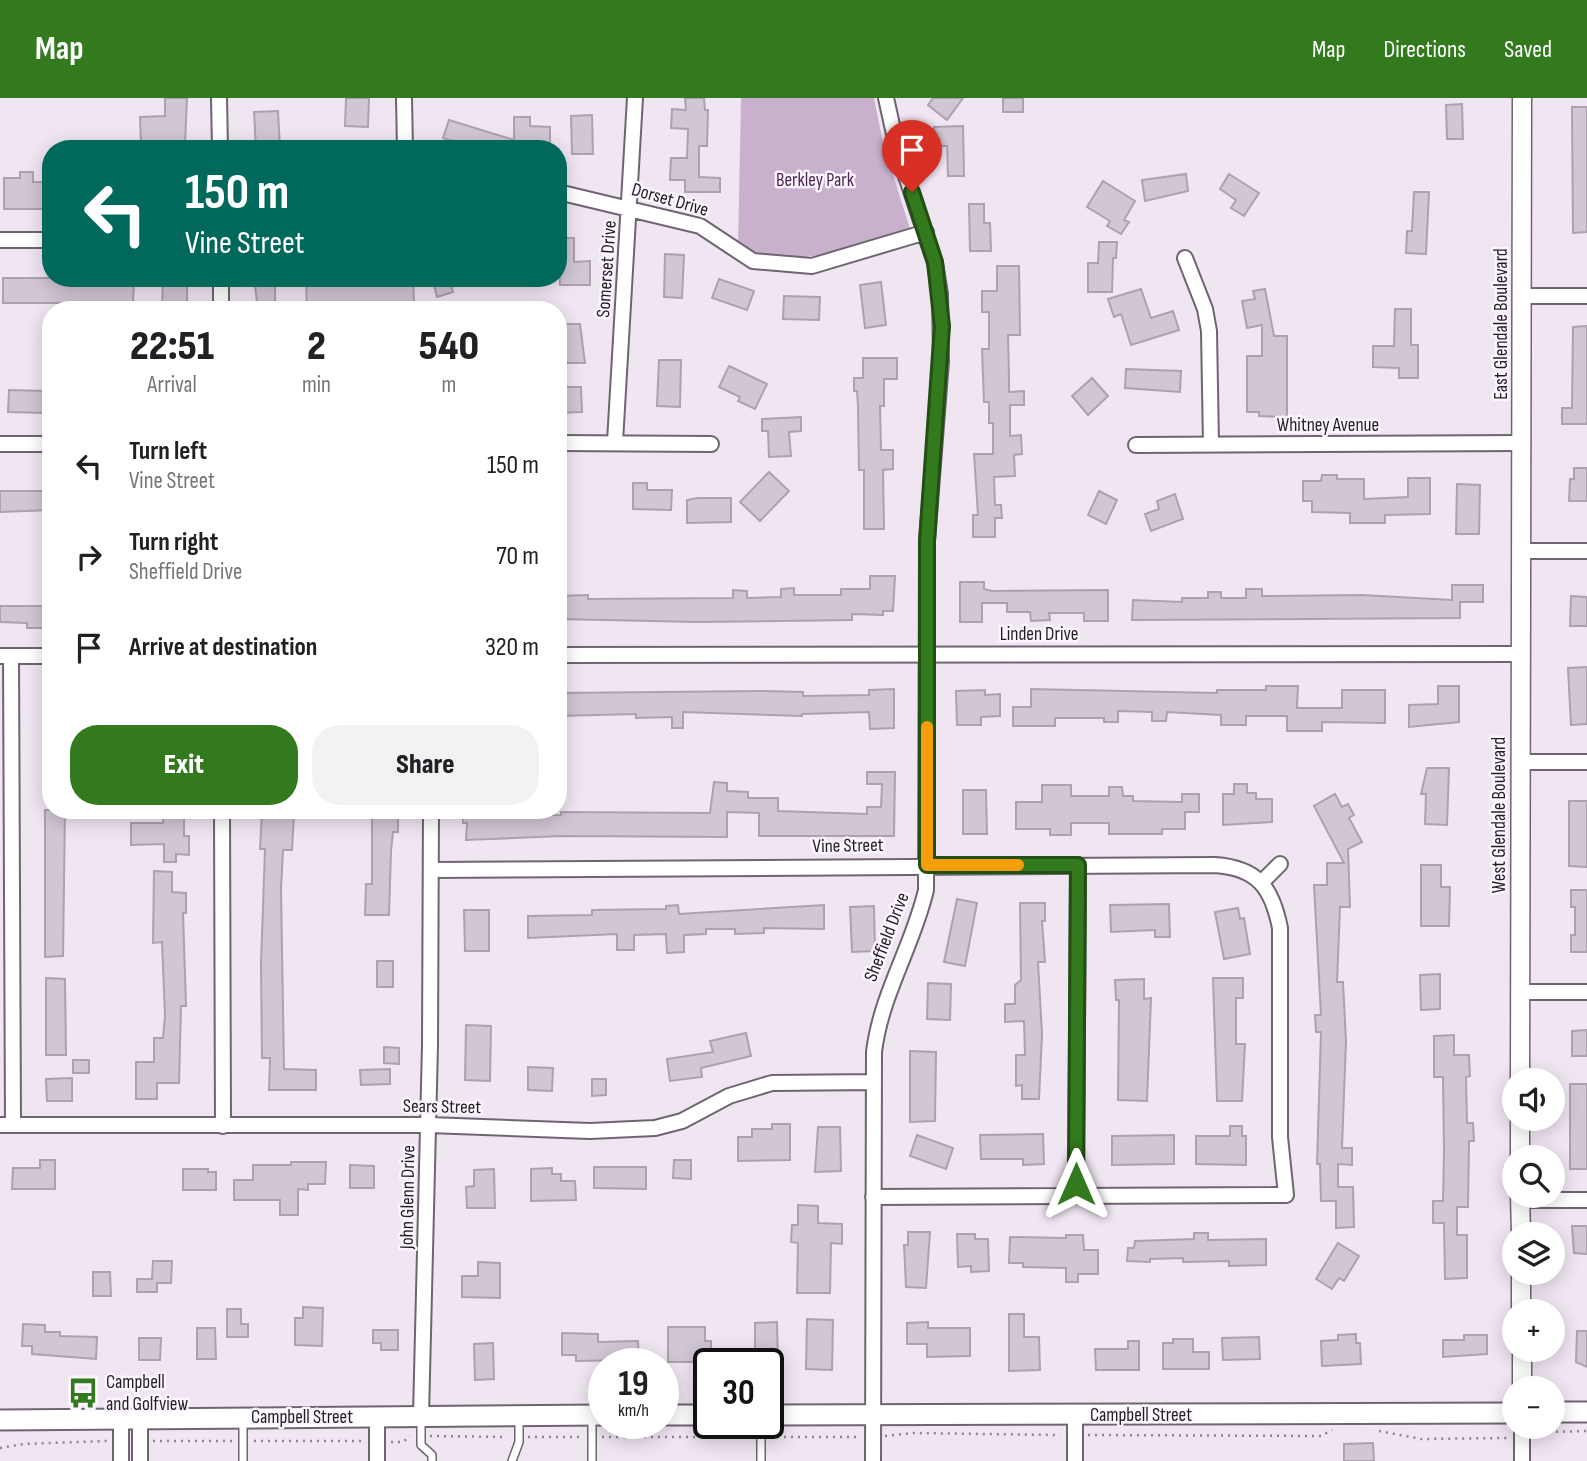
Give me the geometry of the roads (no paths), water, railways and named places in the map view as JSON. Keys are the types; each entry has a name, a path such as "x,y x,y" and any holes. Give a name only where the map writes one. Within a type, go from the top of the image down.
{"main road":[{"path":"1565,1412 1587,1412"},
{"name":"Campbell Street","path":"0,1420 588,1415"},
{"name":"Campbell Street","path":"784,1415 873,1415 1075,1426 1502,1420"}],"street":[{"path":"219,98 220,140"},
{"path":"404,98 405,140"},
{"name":"Somerset Drive","path":"615,442 635,98"},
{"name":"Sheffield Drive","path":"873,1461 874,1082 877,1023 920,916 926,890 929,486 942,326 940,294 926,232 898,152 886,98"},
{"name":"East Glendale Boulevard","path":"1520,551 1522,98"},
{"name":"Dorset Drive","path":"567,194 700,226 752,261 793,265 828,263 926,232"},
{"path":"0,240 42,240"},
{"path":"1185,258 1205,309 1209,331 1211,444"},
{"path":"1523,296 1587,296"},
{"path":"567,443 711,444"},
{"name":"Whitney Avenue","path":"1136,444 1521,443"},
{"path":"0,444 42,444"},
{"path":"1520,551 1587,551"},
{"name":"West Glendale Boulevard","path":"1520,551 1520,1068"},
{"name":"Linden Drive","path":"567,655 1520,654"},
{"path":"6,1125 5,656 42,656"},
{"path":"1520,762 1587,762"},
{"path":"222,819 223,1126"},
{"name":"John Glenn Drive","path":"421,1416 429,1125 430,819"},
{"path":"873,1197 1286,1195 1280,1137 1280,928 1276,906 1262,882 1280,864"},
{"name":"Vine Street","path":"431,870 927,865 1228,866 1262,882"},
{"path":"1076,1196 1078,865"},
{"path":"1520,992 1587,992"},
{"name":"Sears Street","path":"6,1125 429,1125 590,1131 655,1128 682,1121 729,1096 772,1083 874,1082"},
{"path":"1565,1199 1587,1200"},
{"path":"377,1416 377,1461"},
{"path":"130,1418 140,1441 140,1461"},
{"path":"121,1461 121,1441 130,1418"},
{"path":"1075,1426 1075,1461"},
{"path":"1522,1439 1522,1461"}],"lane":[{"path":"421,1416 421,1445 432,1455 432,1461"},
{"path":"512,1461 519,1437 519,1416"},
{"path":"243,1417 243,1461"},
{"path":"592,1439 592,1461"},
{"path":"761,1439 761,1461"}],"place":[{"name":"Campbell and Golfview","path":"83,1393"}],"park label":[{"name":"Berkley Park","path":"815,180"}]}
